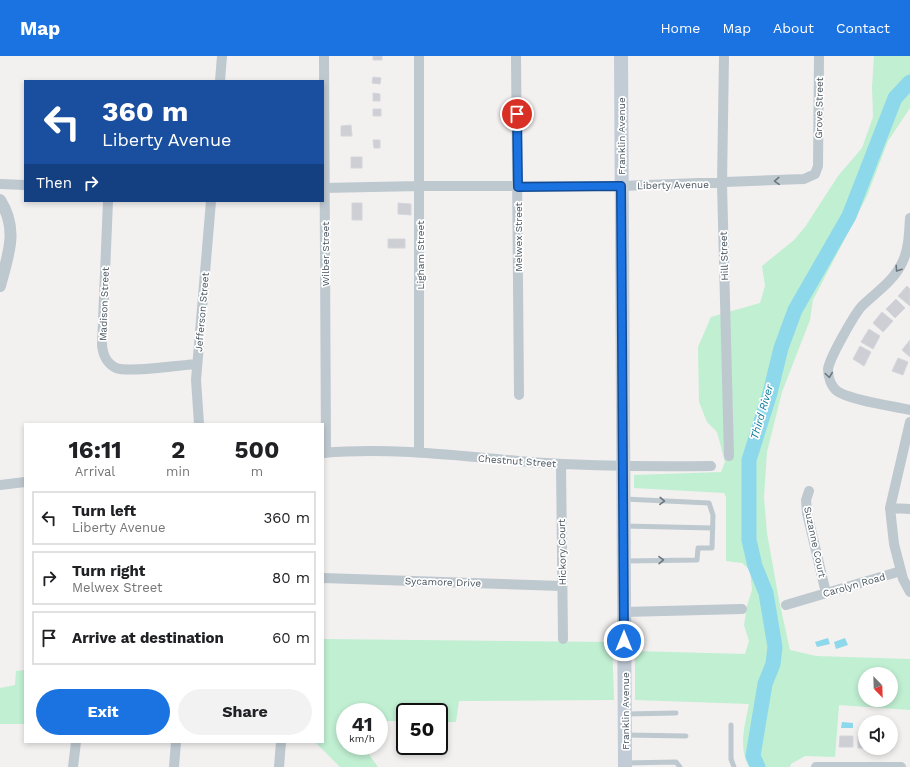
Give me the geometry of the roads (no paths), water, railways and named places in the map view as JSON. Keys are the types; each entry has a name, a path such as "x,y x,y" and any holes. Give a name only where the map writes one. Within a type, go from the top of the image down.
{"main road":[{"name":"Franklin Avenue","path":"621,56 625,765"}],"street":[{"path":"220,80 222,56"},
{"name":"Wilber Street","path":"324,56 324,453"},
{"name":"Ligham Street","path":"419,56 419,453"},
{"name":"Melwex Street","path":"516,56 519,394"},
{"name":"Hill Street","path":"724,56 722,184 729,456"},
{"name":"Grove Street","path":"818,160 819,56"},
{"name":"Liberty Avenue","path":"324,188 722,184 804,179 815,174 818,166 818,160"},
{"path":"0,184 24,185"},
{"path":"0,200 10,221 12,233 0,286"},
{"name":"Madison Street","path":"108,202 102,345 105,359 116,368 123,370 197,364"},
{"name":"Jefferson Street","path":"199,423 196,380 211,202"},
{"path":"910,218 908,239 902,263 890,280 861,308 854,317 832,359 828,374 834,388 845,395 910,410"},
{"path":"910,422 890,508 892,534 903,579 910,592"},
{"name":"Chestnut Street","path":"324,453 365,451 419,453 560,464 623,467 711,466"},
{"name":"Hickory Court","path":"560,464 563,639"},
{"path":"0,485 24,482"},
{"name":"Suzanne Court","path":"809,491 806,500 807,513 826,593"},
{"path":"890,508 910,509"},
{"name":"Carolyn Road","path":"786,605 901,571"},
{"name":"Sycamore Drive","path":"324,578 562,586"},
{"path":"624,612 742,609"},
{"path":"73,767 76,743"},
{"path":"174,767 176,743"},
{"path":"278,767 281,743"},
{"path":"816,767 901,767"}],"lane":[{"path":"624,499 709,503 714,515 712,548 698,548 697,560 624,561"},
{"path":"624,526 713,528"},
{"path":"625,714 676,713"},
{"path":"732,724 731,759 734,767"},
{"path":"625,735 686,736"},
{"path":"625,765 676,762 680,767"}],"water":[{"path":"828,638 830,644 817,647 815,642"},
{"path":"845,638 848,645 836,649 834,642"},
{"path":"842,722 853,723 853,728 841,728"}],"waterway":[{"name":"Third River","path":"758,767 753,756 765,684 773,664 775,647 766,593 755,566 749,540 749,460 770,393 781,348 795,310 849,216 895,98 910,82"}]}
